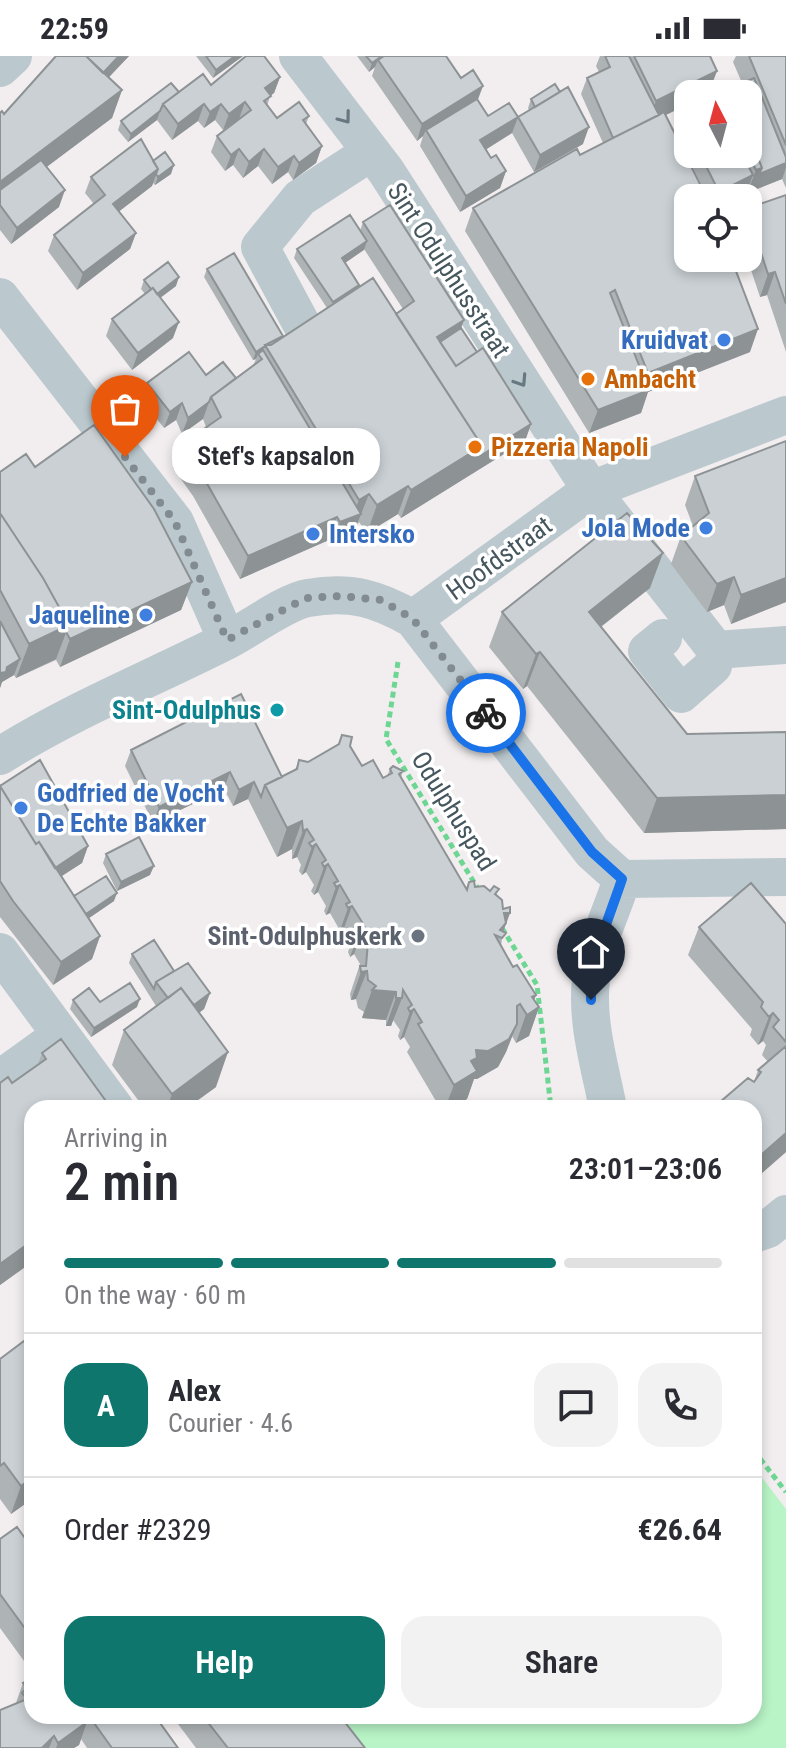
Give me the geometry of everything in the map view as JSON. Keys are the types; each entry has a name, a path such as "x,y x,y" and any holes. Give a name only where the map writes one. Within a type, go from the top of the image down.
{"street":[{"path":"0,68 13,56"},
{"name":"Sint Odulphusstraat","path":"298,56 371,152 591,490 716,650"},
{"path":"302,325 260,247 300,198 371,152"},
{"path":"0,297 175,522 227,640"},
{"name":"Hoofdstraat","path":"413,619 591,490 786,415"},
{"path":"0,756 53,722 227,640 306,598 342,596 381,600 413,619 592,852 622,879 786,877"},
{"path":"663,638 647,651 681,694 713,666 716,650 786,645"},
{"path":"607,1100 592,1021 591,980 600,940 622,879"},
{"path":"0,952 109,1100"},
{"path":"0,1079 61,1035"},
{"path":"762,1231 786,1214"}],"path":[{"name":"Odulphuspad","path":"413,619 399,657 386,739 482,894"},
{"path":"497,920 537,985 550,1100"},
{"path":"762,1461 786,1492"}],"green space":[{"path":"762,1478 786,1509 786,1748 327,1748 309,1724 762,1724"}],"building":[{"path":"56,56 86,56 122,90 0,182 0,113 2,111 4,114"},
{"path":"86,56 119,56 103,73"},
{"path":"206,56 235,56 216,70"},
{"path":"246,56 264,56 280,77 265,88 271,96 264,101 277,118 299,102 309,116 303,120 322,146 299,163 294,156 278,167 264,149 249,162 239,149 231,155 217,136 251,110 245,102 229,114 221,104 210,112 204,104 178,124 163,104 203,74 211,85"},
{"path":"366,56 382,56 372,63"},
{"path":"384,56 446,56 461,78 473,70 483,86 422,124 378,60"},
{"path":"605,56 629,56 659,115 613,138 587,78 610,67"},
{"path":"634,56 710,56 717,71 699,80 674,80 674,92 656,101"},
{"path":"749,56 786,56 786,145 762,87 762,80 759,80"},
{"path":"171,83 179,92 131,134 121,121"},
{"path":"555,84 560,92 535,107 531,99"},
{"path":"568,87 589,127 540,155 518,117"},
{"path":"762,98 786,163 759,174 762,168"},
{"path":"477,99 488,116 509,103 518,117 480,140 491,158 496,155 506,171 466,196 426,130"},
{"path":"664,112 674,132 674,168 692,168 700,184 674,184 674,272 736,272 758,329 648,373 615,290 610,293 649,390 598,410 473,208 577,149 580,155"},
{"path":"141,139 158,169 113,204 136,233 83,273 54,235 105,195 91,177"},
{"path":"165,152 174,165 158,177 153,161"},
{"path":"41,160 65,190 17,228 0,205 0,190"},
{"path":"707,168 749,168 753,175 735,184 715,184"},
{"path":"786,195 786,304 775,272 768,274 762,256 762,203"},
{"path":"390,205 464,320 437,337 456,366 483,348 531,424 477,458 482,446 396,314 414,301 363,222"},
{"path":"350,215 367,241 342,258 359,285 333,302 297,249"},
{"path":"234,253 283,336 256,352 207,269"},
{"path":"168,262 179,277 157,294 144,280"},
{"path":"373,278 482,446 411,490 408,486 377,505 369,494 359,500 265,345 271,345"},
{"path":"153,288 179,322 138,353 112,319"},
{"path":"461,328 477,352 456,366 440,342"},
{"path":"263,350 361,514 340,522 337,517 248,556 201,473 181,445 221,417 211,397 262,359 258,354"},
{"path":"189,352 206,375 223,362 236,378 188,418 182,403 170,412 147,383"},
{"path":"94,425 154,509 192,582 70,639 66,632 69,625 43,578 0,513 0,472 26,454 35,467"},
{"path":"786,441 786,578 741,595 734,577 717,584 681,536 709,513 695,476"},
{"path":"0,513 43,578 69,625 29,644 0,590"},
{"path":"627,513 663,553 589,612 687,734 786,732 786,795 657,798 540,652 536,654 502,612"},
{"path":"0,621 20,659 7,667 6,672 0,673"},
{"path":"241,694 282,777 265,785 261,797 254,782 239,790 230,772 159,807 131,750"},
{"name":"Sint-Odulphuskerk","path":"342,735 352,737 350,746 362,766 373,760 383,778 392,773 390,769 393,766 403,771 399,774 467,890 469,882 474,881 475,887 484,886 490,891 494,886 499,889 495,894 502,900 503,909 510,907 510,913 504,913 506,923 500,930 506,933 502,938 495,935 513,967 517,965 536,995 532,997 539,1007 527,1015 520,1004 517,1006 517,1024 509,1039 488,1051 476,1050 477,1058 471,1061 477,1071 454,1085 418,1024 422,1022 414,1009 410,1012 408,1008 412,1005 403,990 402,998 396,998 396,992 372,990 376,986 368,980 367,971 361,972 360,966 366,966 368,942 376,945 364,926 361,928 358,924 362,922 352,906 348,908 346,904 350,902 340,885 336,887 334,883 338,881 328,864 324,867 322,863 326,860 316,844 312,847 309,843 314,840 307,829 303,831 302,821 287,828 265,785 297,769 299,760 308,762 339,744"},
{"path":"40,760 88,846 55,868 39,842 36,844 0,786"},
{"path":"0,786 100,936 61,962 0,881"},
{"path":"139,837 154,866 121,882 106,854"},
{"path":"106,876 117,893 86,914 74,896"},
{"path":"751,883 786,924 786,1042 773,1027 779,1020 773,1013 769,1017 761,1007 763,1002 699,927"},
{"path":"154,940 174,971 156,982 154,989 132,954"},
{"path":"188,963 210,993 194,1005 181,988 168,998 156,982"},
{"path":"130,983 140,999 94,1028 73,1000 89,988 100,1002"},
{"path":"181,988 228,1052 172,1094 124,1030"},
{"path":"61,1039 105,1100 24,1100 24,1247 0,1264 0,1083 8,1077 12,1083 46,1059 42,1053"},
{"path":"786,1046 786,1133 762,1154 762,1100 722,1100 748,1078 754,1082 761,1072 758,1070"},
{"path":"24,1341 24,1484 21,1486 4,1463 0,1466 0,1359"},
{"path":"17,1527 24,1537 24,1627 0,1594 0,1539"},
{"path":"24,1700 24,1724 84,1724 58,1743 54,1736 42,1748 0,1748 0,1710"},
{"path":"95,1724 161,1724 178,1748 112,1748"},
{"path":"209,1724 346,1724 365,1748 228,1748"}],"way so far":[{"path":"125,457 175,522 227,640 306,598 342,596 381,600 413,619 486,713"}],"place":[{"name":"Kruidvat","path":"724,340"},
{"name":"Ambacht","path":"588,379"},
{"name":"Pizzeria Napoli","path":"475,447"},
{"name":"Stef's kapsalon","path":"125,457"},
{"name":"Jola Mode","path":"706,528"},
{"name":"Intersko","path":"313,534"},
{"name":"Jaqueline","path":"146,615"},
{"name":"Sint-Odulphus","path":"277,710"},
{"name":"Godfried de Vocht De Echte Bakker","path":"21,808"},
{"name":"Sint-Odulphuskerk","path":"418,936"}],"route":[{"path":"486,713 592,852 622,879 600,940 591,980 591,1000"}]}
